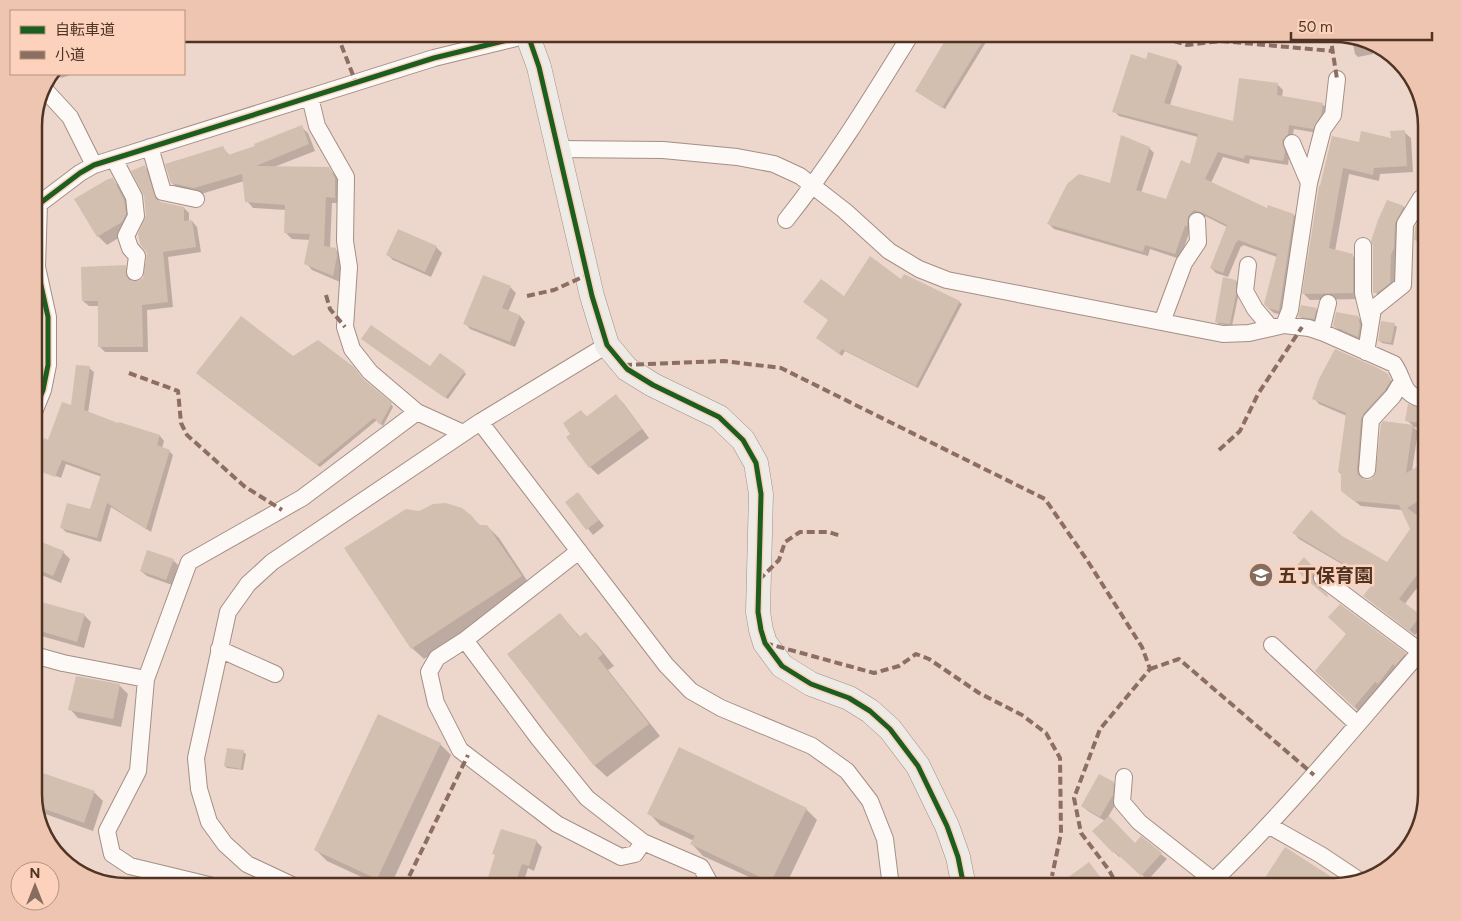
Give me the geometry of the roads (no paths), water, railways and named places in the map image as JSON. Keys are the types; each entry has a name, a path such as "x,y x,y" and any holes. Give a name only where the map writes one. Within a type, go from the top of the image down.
{"street":[{"path":"43,201 80,172 94,165 434,58 497,42"},
{"path":"531,42 539,66 592,296 607,345 628,369 653,385 719,417 743,440 756,463 761,494 758,612 765,643 782,666 811,684 849,698 870,711 890,729 918,766 946,826 958,857 962,878"},
{"path":"786,220 813,186 906,42"},
{"path":"1278,326 1290,310 1309,183 1323,129 1333,116 1337,79"},
{"path":"49,94 70,117 94,165"},
{"path":"310,97 317,126 346,177 345,234 349,267 345,327 352,348 370,372 418,412 463,433"},
{"path":"1292,143 1309,183"},
{"path":"150,148 163,192 196,199"},
{"path":"558,149 664,150 737,157 774,164 800,176 845,211 888,251 919,270 947,280 1223,334 1249,333 1278,326 1321,332 1394,364 1400,374 1405,390 1419,399"},
{"path":"114,159 134,197 136,216 126,236 130,248 136,256 135,272"},
{"path":"1366,352 1373,309 1403,286 1405,224 1419,201"},
{"path":"1162,322 1184,263 1198,242 1197,220"},
{"path":"1363,246 1363,293 1371,324"},
{"path":"1248,265 1245,291 1254,309 1278,326"},
{"path":"43,294 48,317 48,364 43,386"},
{"path":"1321,332 1328,303"},
{"path":"277,878 247,864 225,844 209,822 199,789 196,758 228,612 248,584 272,562 463,433 607,345"},
{"path":"1367,470 1371,420 1393,396 1402,381"},
{"path":"180,878 130,866 112,854 107,831 138,771 146,680 189,562 302,498 418,412"},
{"path":"480,422 666,665 691,691 721,708 812,746 847,771 870,800 885,839 890,878"},
{"path":"579,551 465,640 437,658 429,672 436,703 460,750 556,824 621,857 635,854 643,842"},
{"path":"1322,578 1419,645"},
{"path":"465,640 539,739 587,798 643,842 701,867 707,878"},
{"path":"1272,645 1357,724"},
{"path":"219,649 274,674"},
{"path":"1216,878 1314,775 1419,654"},
{"path":"43,658 64,664 146,680"},
{"path":"1124,777 1122,802 1139,822 1203,878"},
{"path":"1268,825 1321,855 1353,877"}],"place":[{"name":"五丁保育園","path":"1261,575"}]}
